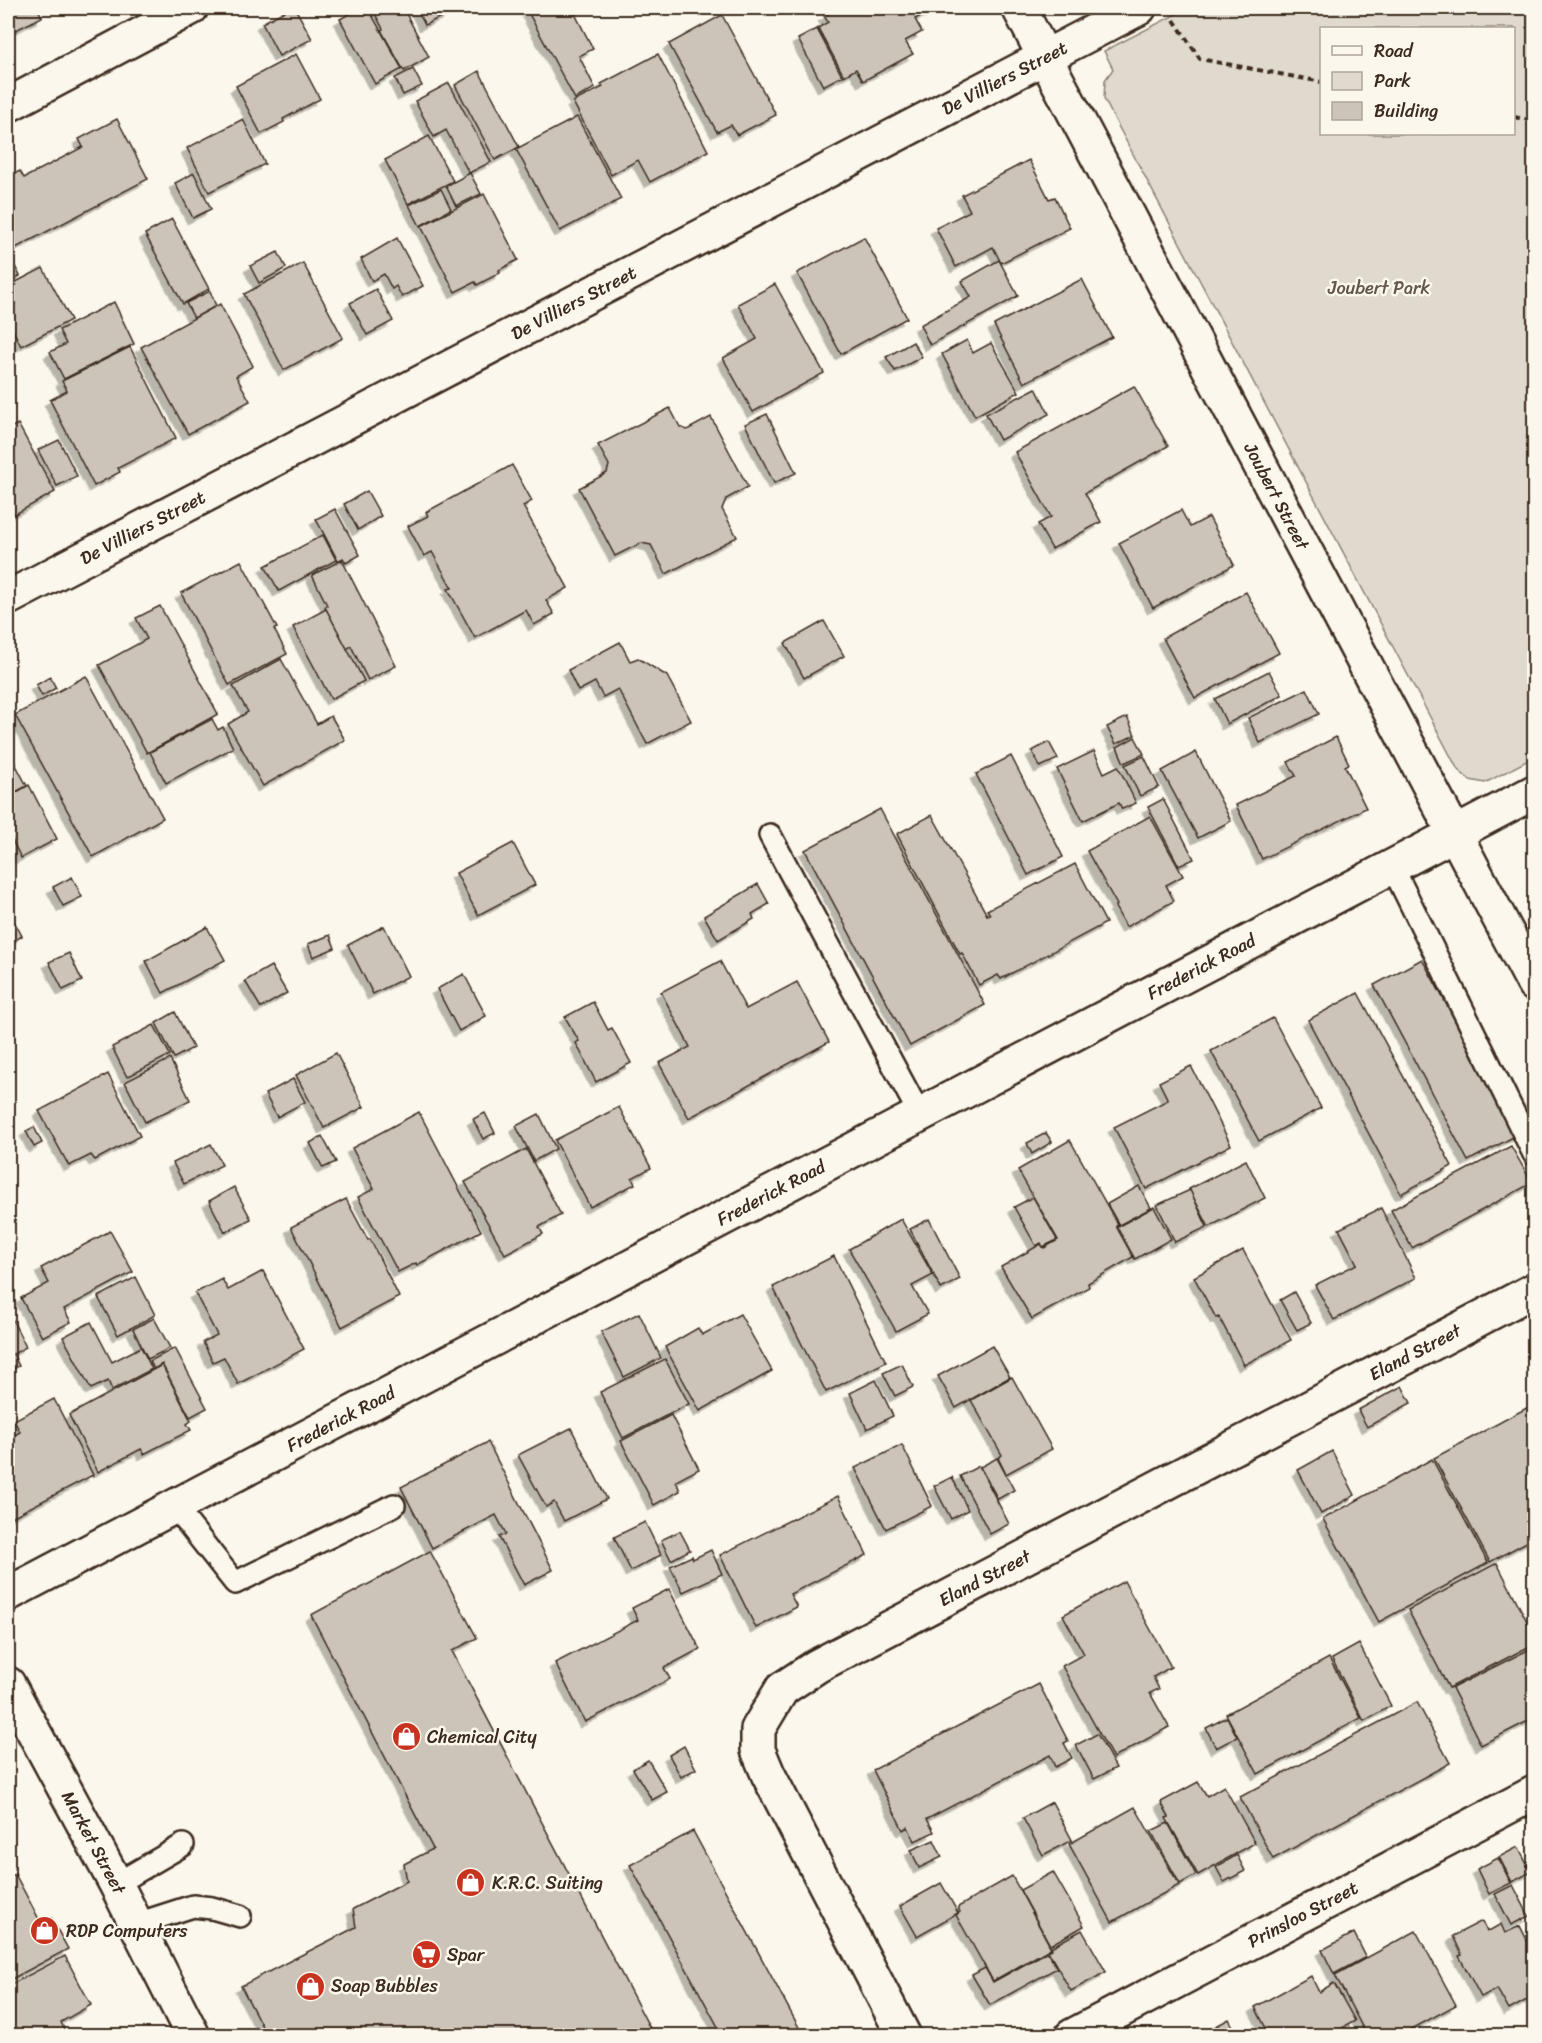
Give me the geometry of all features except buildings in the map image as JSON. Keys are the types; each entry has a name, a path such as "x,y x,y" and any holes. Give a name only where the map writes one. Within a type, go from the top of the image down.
{"street":[{"path":"8,105 191,8"},
{"name":"Joubert Street","path":"1019,8 1534,984"},
{"name":"De Villiers Street","path":"8,598 1139,8"},
{"name":"Frederick Road","path":"8,1594 1534,792"},
{"name":"Eland Street","path":"904,2036 768,1774 758,1750 758,1729 782,1689 817,1666 1534,1290"},
{"name":"Market Street","path":"8,1684 116,1884 193,2036"},
{"name":"Prinsloo Street","path":"1072,2036 1534,1793"}],"lane":[{"path":"770,835 920,1115"},
{"path":"1392,866 1534,1154"},
{"path":"175,1507 235,1582 394,1505"},
{"path":"116,1884 183,1845"},
{"path":"137,1924 193,1906 212,1908 240,1916"}],"path":[{"path":"1172,16 1200,59 1320,82"},
{"path":"1515,117 1534,121"}],"green space":[{"name":"Joubert Park","path":"1188,8 1534,8 1534,757 1485,783 1470,780 1458,770 1104,99 1105,80 1113,69 1104,51"}],"place":[{"name":"Chemical City","path":"406,1737"},
{"name":"K.R.C. Suiting","path":"471,1883"},
{"name":"RDP Computers","path":"45,1931"},
{"name":"Spar","path":"426,1955"},
{"name":"Soap Bubbles","path":"310,1986"}]}
